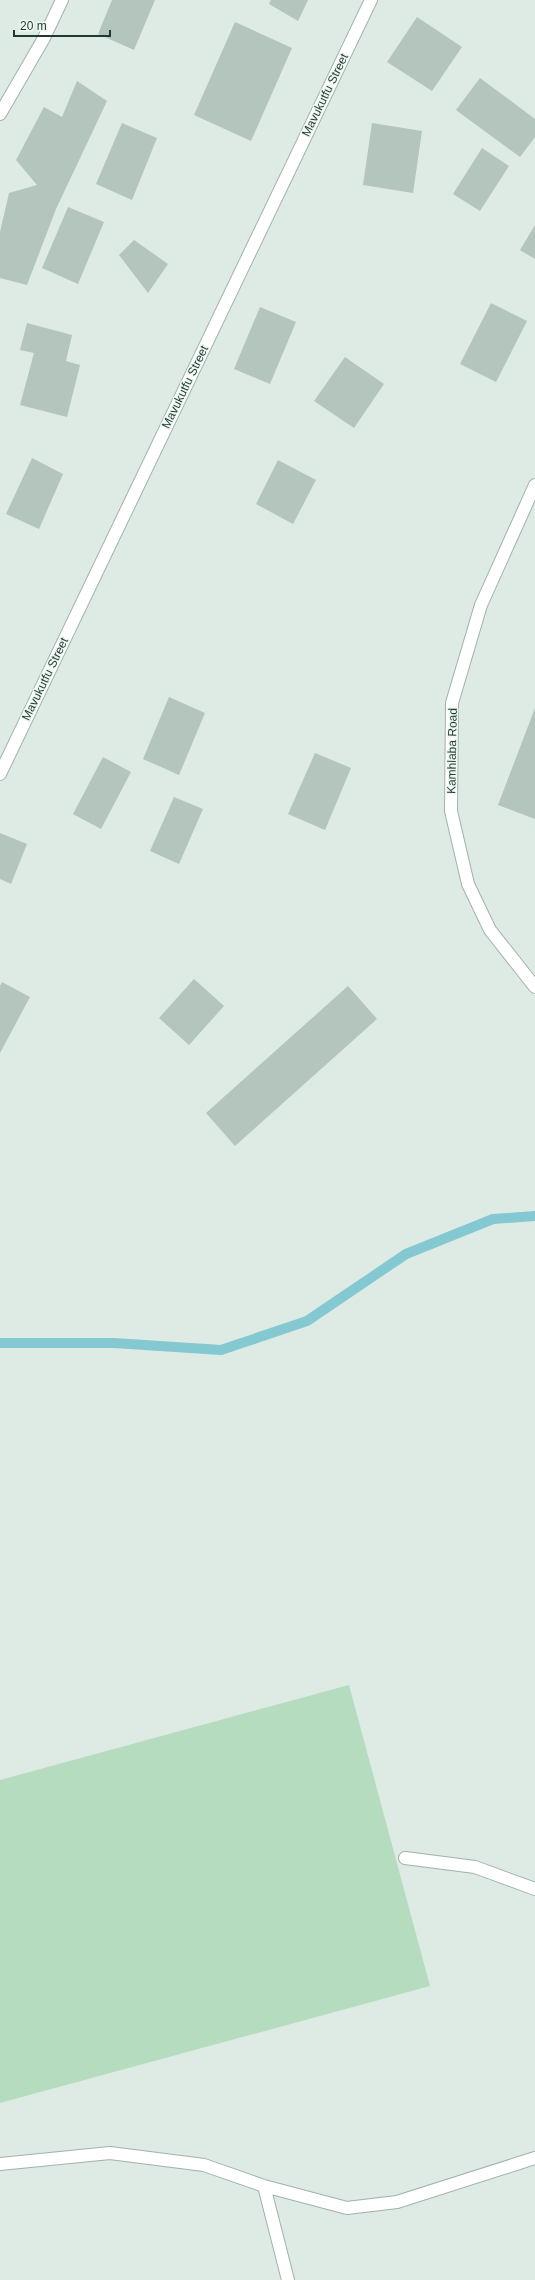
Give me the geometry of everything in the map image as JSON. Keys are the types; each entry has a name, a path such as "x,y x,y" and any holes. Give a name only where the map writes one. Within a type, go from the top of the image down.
{"street":[{"path":"0,114 49,28 62,0"},
{"name":"Mavukutfu Street","path":"0,774 371,0"},
{"name":"Kamhlaba Road","path":"535,485 481,605 452,702 451,811 468,884 490,930 535,986"},
{"path":"406,1858 475,1867 535,1889"},
{"path":"0,2164 110,2153 204,2165 264,2186 347,2208 397,2202 535,2158"},
{"path":"264,2186 288,2280"}],"green space":[{"path":"349,1685 430,1986 0,2103 0,1780"}],"building":[{"path":"112,0 155,0 134,50 98,34"},
{"path":"271,0 308,0 298,21 269,4"},
{"path":"417,17 462,47 432,91 387,62"},
{"path":"235,22 292,48 251,141 194,115"},
{"path":"480,78 535,119 535,137 520,157 456,110"},
{"path":"77,81 107,101 56,209 27,285 0,278 0,232 9,193 37,185 16,160 44,107 62,117"},
{"path":"122,123 157,138 132,200 96,184"},
{"path":"372,123 422,131 413,193 363,185"},
{"path":"482,148 509,166 480,211 453,194"},
{"path":"68,207 104,222 78,284 42,268"},
{"path":"535,225 535,259 520,250"},
{"path":"134,240 168,264 148,293 119,255"},
{"path":"491,303 527,321 496,382 460,364"},
{"path":"260,307 296,322 270,384 234,369"},
{"path":"27,323 72,335 66,361 80,365 67,417 20,405 34,353 20,350"},
{"path":"345,357 384,384 354,428 314,401"},
{"path":"32,458 63,474 39,529 6,514"},
{"path":"278,460 316,480 293,524 256,504"},
{"path":"169,697 205,713 179,775 143,759"},
{"path":"535,708 535,819 498,805"},
{"path":"315,753 351,768 325,830 288,814"},
{"path":"103,757 131,772 101,829 73,814"},
{"path":"174,797 203,809 179,864 150,851"},
{"path":"0,833 27,844 11,884 0,879"},
{"path":"194,979 224,1006 189,1045 159,1018"},
{"path":"2,982 30,997 0,1053 0,986"},
{"path":"348,986 377,1019 235,1146 206,1113"}],"waterway":[{"path":"0,1343 114,1343 221,1350 307,1321 406,1254 493,1219 535,1216"}]}
